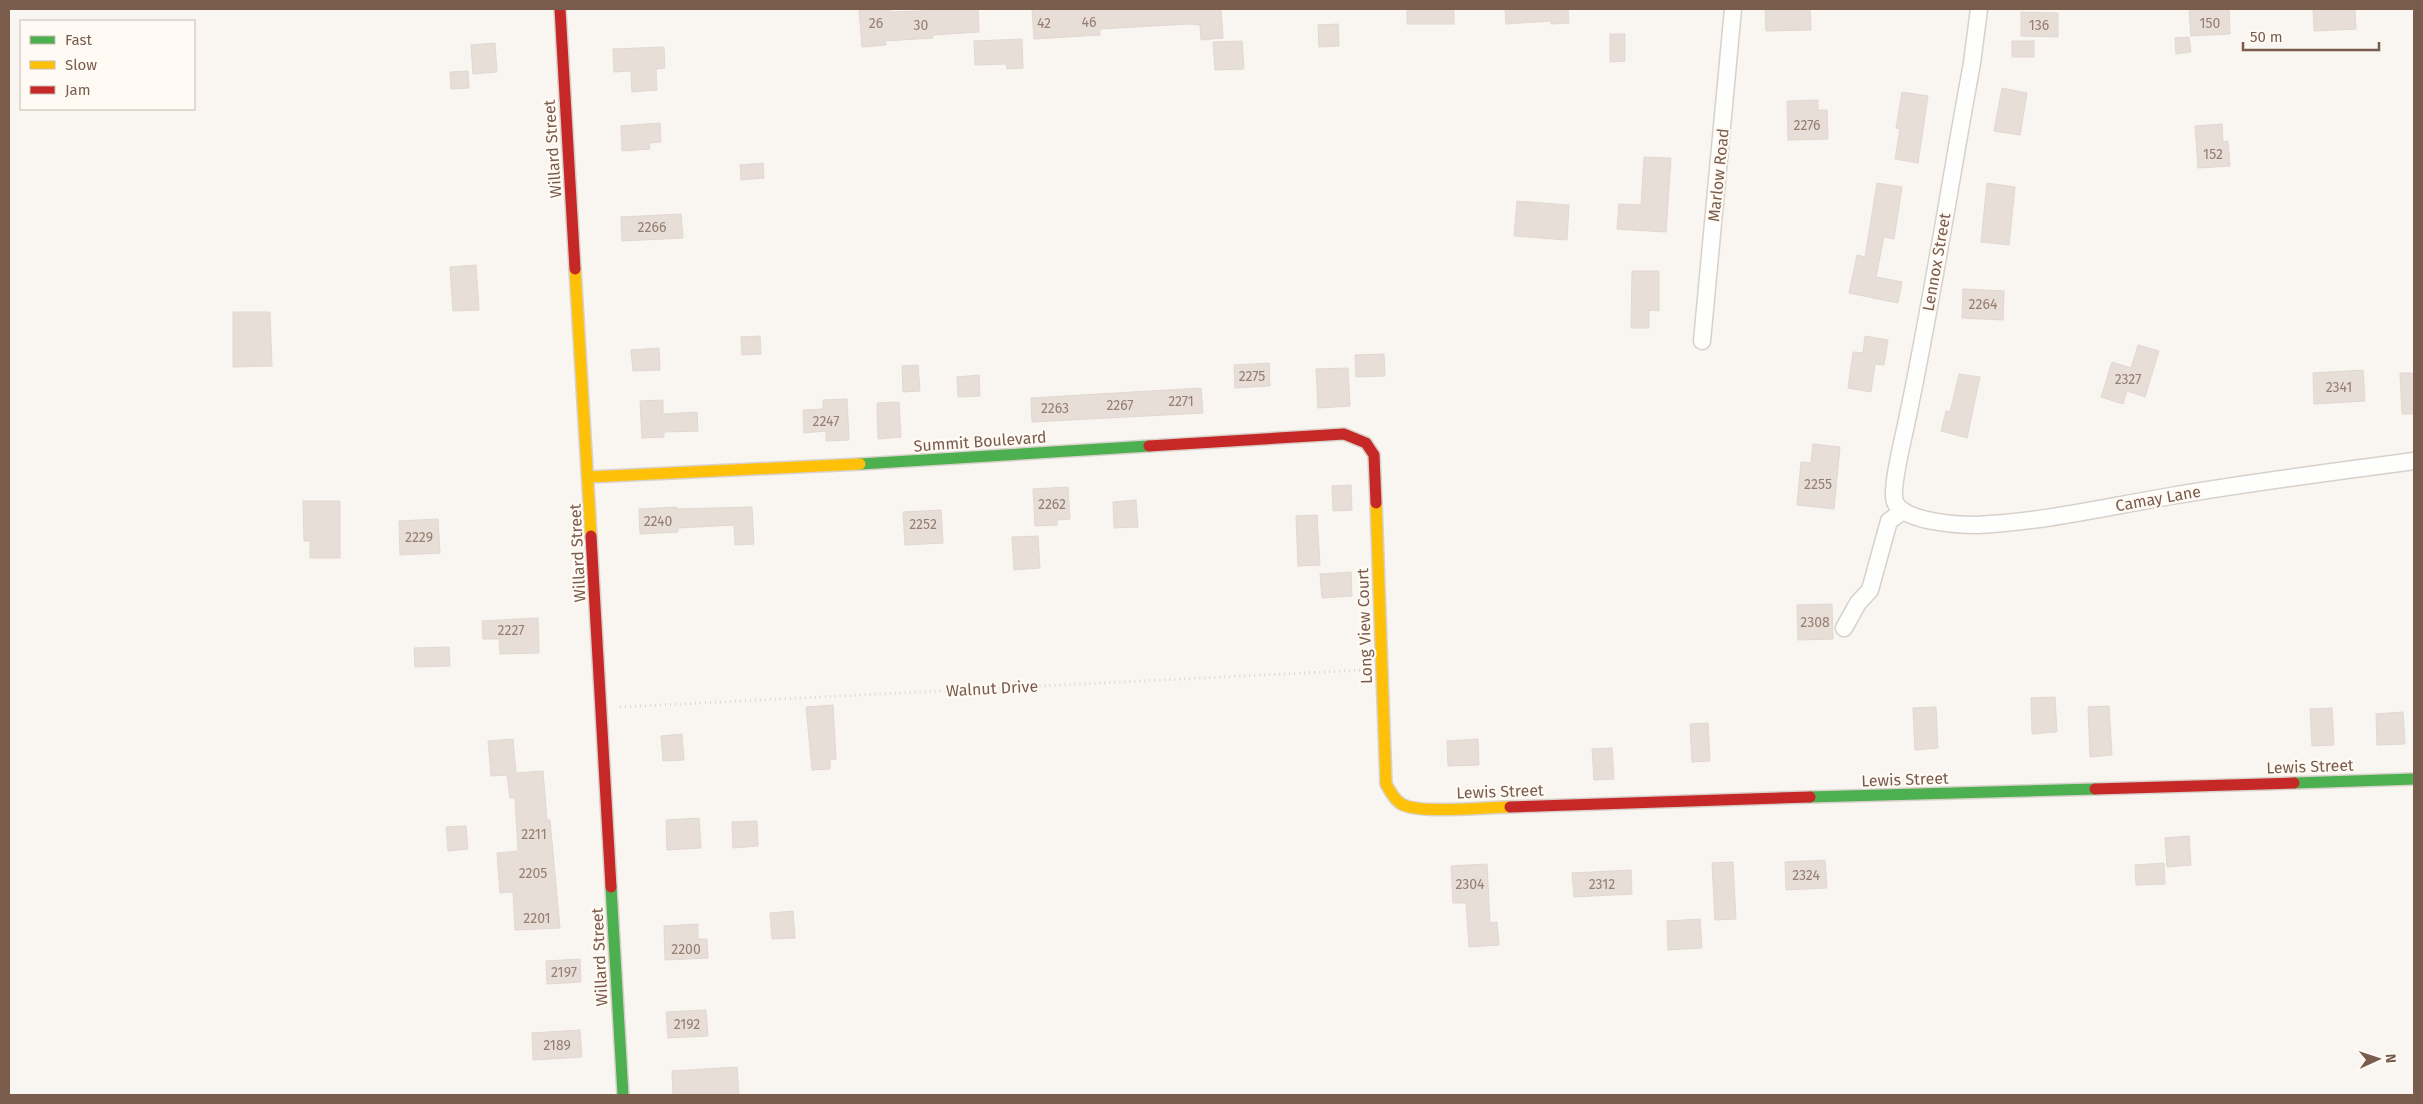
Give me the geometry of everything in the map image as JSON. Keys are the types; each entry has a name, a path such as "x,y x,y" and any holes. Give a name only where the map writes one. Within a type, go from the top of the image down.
{"street":[{"name":"Willard Street","path":"560,9 589,477 623,1095"},
{"name":"Marlow Road","path":"1702,341 1733,9"},
{"name":"Lennox Street","path":"1903,511 1894,499 1896,473 1923,337 1979,9"},
{"name":"Summit Boulevard","path":"589,477 932,460 1344,434 1369,446"},
{"name":"Long View Court","path":"1369,446 1374,455 1386,784 1393,798 1398,803"},
{"name":"Camay Lane","path":"1903,511 1924,520 1974,525 2016,522 2248,483 2414,461"},
{"path":"1844,628 1858,603 1870,590 1890,521 1903,511"},
{"name":"Lewis Street","path":"1398,803 1409,808 1434,809 2414,779"}],"path":[{"name":"Walnut Drive","path":"602,708 1382,668"}],"building":[{"path":"891,9 891,12 978,9 979,32 933,35 933,38 885,41 886,45 862,47 859,10"},
{"path":"1032,9 1099,9 1099,11 1129,9 1221,9 1223,38 1201,40 1200,25 1188,24 1100,29 1100,35 1034,39"},
{"path":"1407,9 1454,9 1454,24 1407,24"},
{"path":"1505,9 1568,9 1569,23 1551,24 1551,21 1506,24"},
{"path":"1765,9 1810,9 1811,30 1766,31"},
{"path":"2229,9 2230,34 2191,36 2189,11"},
{"path":"2313,9 2355,9 2356,29 2314,31"},
{"path":"2021,12 2058,13 2058,37 2021,36"},
{"path":"1338,24 1339,46 1319,47 1318,25"},
{"path":"1610,34 1625,34 1625,61 1610,62"},
{"path":"2189,37 2191,52 2176,54 2175,38"},
{"path":"1022,39 1023,68 1007,69 1006,64 975,65 974,41"},
{"path":"1242,41 1244,69 1215,70 1213,42"},
{"path":"2012,41 2034,41 2034,57 2012,57"},
{"path":"495,43 497,72 473,74 471,45"},
{"path":"664,47 665,68 656,69 657,90 632,92 631,71 614,72 613,49"},
{"path":"468,71 469,88 451,89 450,72"},
{"path":"2002,88 2027,93 2020,135 1994,131"},
{"path":"1902,92 1928,96 1918,163 1895,159 1900,129 1896,128"},
{"path":"1818,100 1818,110 1827,110 1828,139 1788,140 1787,101"},
{"path":"660,123 661,142 649,143 650,149 622,151 621,126"},
{"path":"2222,124 2223,142 2228,141 2230,166 2198,168 2195,126"},
{"path":"1644,157 1671,158 1666,232 1617,229 1619,204 1641,205"},
{"path":"763,163 764,178 741,180 740,165"},
{"path":"1877,183 1902,187 1894,239 1884,237 1876,277 1902,282 1898,303 1849,293 1857,255 1865,257"},
{"path":"1987,183 2015,187 2009,245 1981,242"},
{"path":"1517,201 1569,205 1567,240 1514,236"},
{"path":"681,214 683,238 622,241 621,217"},
{"path":"476,265 479,310 453,311 450,267"},
{"path":"1632,271 1659,271 1659,311 1649,310 1649,328 1631,328"},
{"path":"1963,289 2004,291 2003,320 1962,318"},
{"path":"233,312 270,312 272,366 233,367"},
{"path":"760,336 761,354 742,355 741,337"},
{"path":"1865,336 1888,340 1884,365 1875,364 1871,392 1848,388 1853,352 1863,353"},
{"path":"2138,345 2159,351 2145,397 2127,391 2123,404 2101,397 2112,362 2131,368"},
{"path":"659,348 660,370 633,371 631,350"},
{"path":"1384,354 1385,376 1356,377 1355,355"},
{"path":"1269,363 1270,386 1235,388 1234,365"},
{"path":"918,365 920,391 903,392 902,366"},
{"path":"1348,368 1350,406 1318,408 1316,369"},
{"path":"2363,370 2365,401 2314,404 2313,373"},
{"path":"2400,373 2414,373 2414,414 2402,414"},
{"path":"1959,374 1980,377 1967,438 1941,431 1946,411 1950,412"},
{"path":"979,375 980,396 958,397 957,377"},
{"path":"1201,388 1203,413 1032,422 1031,398"},
{"path":"847,399 849,440 826,441 826,431 804,433 803,410 823,409 823,400"},
{"path":"663,400 663,414 697,412 698,431 664,432 664,437 642,438 640,401"},
{"path":"899,402 901,437 878,439 877,403"},
{"path":"1813,444 1840,447 1834,509 1797,505 1801,462 1811,463"},
{"path":"1351,485 1352,510 1333,511 1332,486"},
{"path":"1068,487 1070,519 1057,520 1057,525 1035,526 1033,489"},
{"path":"1136,500 1138,527 1114,528 1113,502"},
{"path":"303,501 340,501 340,558 310,558 310,541 304,541"},
{"path":"677,507 677,509 752,507 754,544 735,545 734,525 678,528 678,532 640,534 639,509"},
{"path":"941,510 943,543 905,545 903,512"},
{"path":"1317,515 1320,565 1298,566 1296,516"},
{"path":"438,519 440,553 400,555 399,521"},
{"path":"1038,536 1040,568 1014,570 1012,537"},
{"path":"1351,572 1352,596 1322,598 1320,574"},
{"path":"1832,604 1833,639 1798,640 1797,605"},
{"path":"538,618 539,653 500,654 499,639 483,639 482,621"},
{"path":"449,647 450,666 415,667 414,648"},
{"path":"2055,697 2057,732 2032,734 2031,698"},
{"path":"833,705 836,759 830,760 830,769 812,770 806,707"},
{"path":"2109,706 2112,755 2090,757 2088,707"},
{"path":"1936,707 1938,748 1915,750 1913,708"},
{"path":"2332,708 2334,745 2312,746 2310,709"},
{"path":"2403,712 2405,744 2377,745 2376,714"},
{"path":"1708,723 1710,761 1692,762 1690,724"},
{"path":"682,734 684,760 663,761 661,736"},
{"path":"513,739 516,773 543,771 547,820 550,820 560,928 515,930 513,892 500,893 497,853 518,851 515,798 510,798 507,775 491,776 488,741"},
{"path":"1478,739 1479,765 1448,766 1447,741"},
{"path":"1612,748 1614,779 1594,780 1592,749"},
{"path":"699,818 701,848 667,850 666,820"},
{"path":"757,821 758,846 733,848 732,822"},
{"path":"466,826 468,849 448,851 446,827"},
{"path":"2189,836 2191,865 2167,867 2165,838"},
{"path":"1825,860 1827,888 1786,890 1785,862"},
{"path":"1733,862 1736,919 1715,920 1712,863"},
{"path":"2164,863 2165,884 2136,885 2135,865"},
{"path":"1487,864 1490,923 1497,922 1499,945 1469,947 1466,903 1453,903 1451,866"},
{"path":"1631,870 1632,894 1574,897 1572,873"},
{"path":"793,911 795,938 772,939 770,913"},
{"path":"1700,919 1702,948 1668,950 1667,921"},
{"path":"698,924 698,939 707,939 708,958 665,960 664,926"},
{"path":"580,959 581,982 547,984 546,961"},
{"path":"706,1010 708,1036 668,1038 666,1012"},
{"path":"580,1030 582,1057 533,1060 532,1033"},
{"path":"737,1067 739,1095 673,1095 672,1071"}],"traffic: fast":[{"path":"860,464 1149,446"},
{"path":"2294,783 2414,779"},
{"path":"1810,797 2095,789"},
{"path":"611,887 623,1095"}],"traffic: slow":[{"path":"575,269 591,536"},
{"path":"589,477 860,464"},
{"path":"1376,503 1386,784 1395,799 1408,807 1436,810 1510,807"}],"traffic: jam":[{"path":"560,9 575,269"},
{"path":"1149,446 1344,434 1366,443 1374,455 1376,503"},
{"path":"591,536 611,887"},
{"path":"2095,789 2294,783"},
{"path":"1510,807 1810,797"}]}
